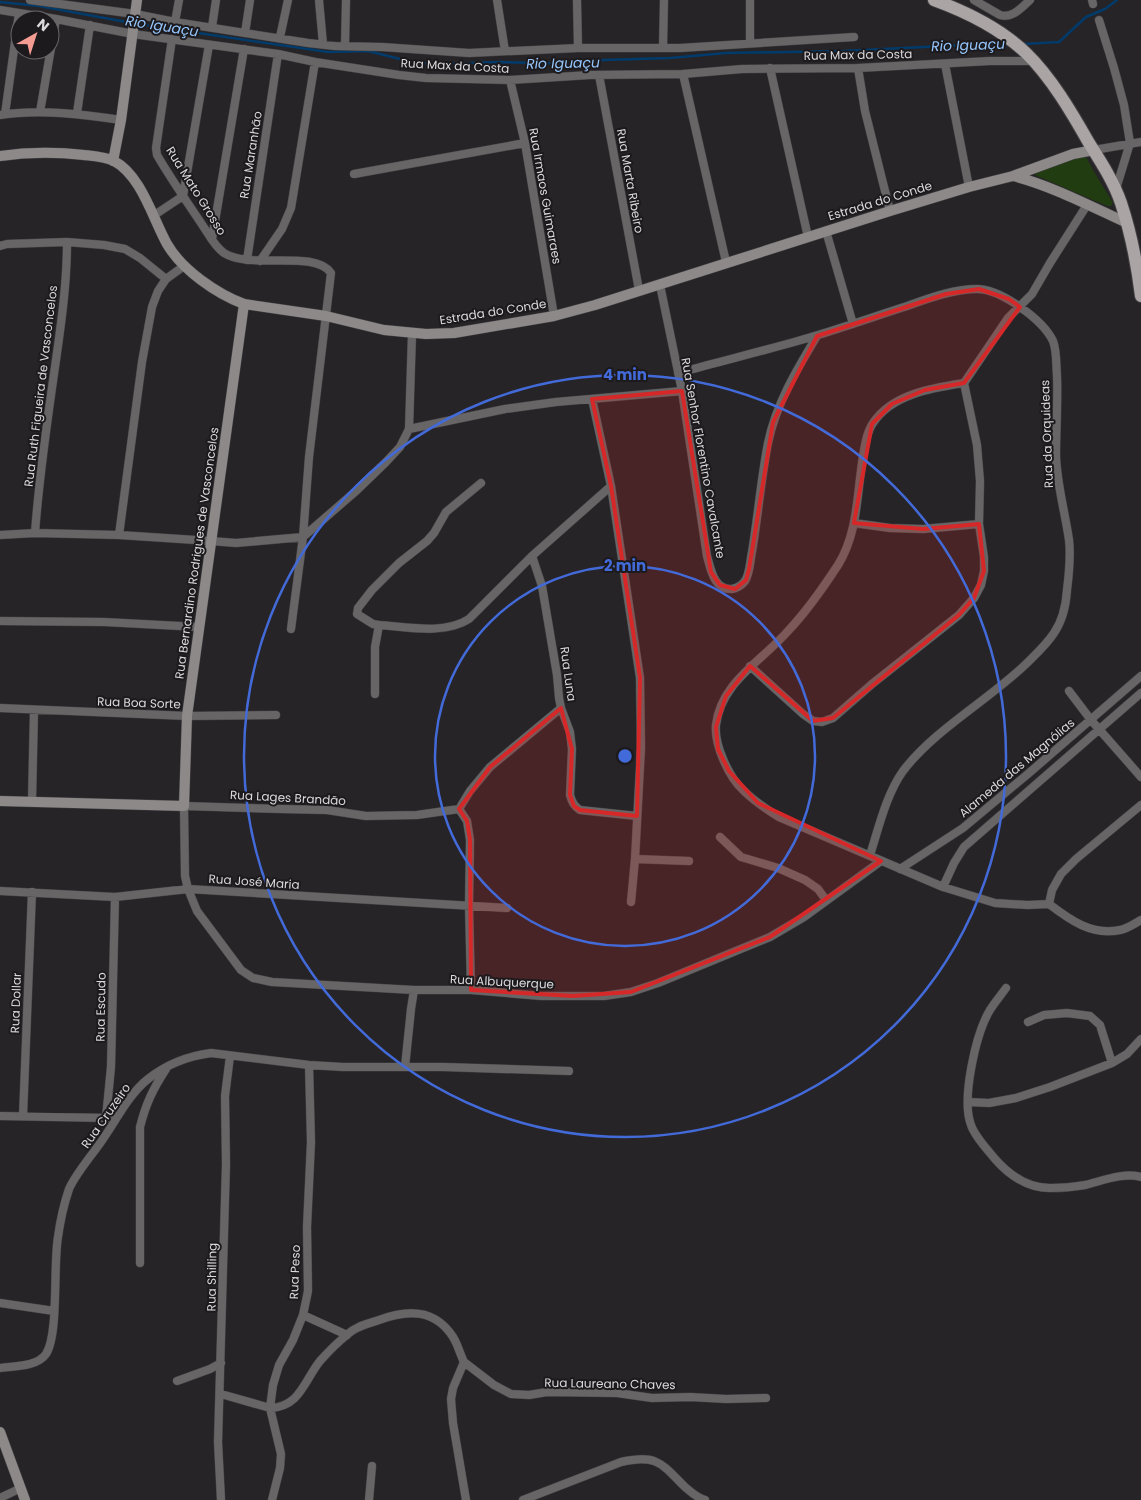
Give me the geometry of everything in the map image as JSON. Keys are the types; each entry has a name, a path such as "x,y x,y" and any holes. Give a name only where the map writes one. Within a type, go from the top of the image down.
{"main road":[{"path":"934,0 964,12 999,32 1024,52 1070,110 1116,191 1136,258 1141,296"}],"street":[{"name":"Rua Max da Costa","path":"30,0 94,4 135,15 175,22 323,44 468,53 578,48 663,48 854,37"},
{"path":"0,156 23,153 62,153 94,156 114,161 137,0"},
{"path":"175,22 179,0"},
{"path":"212,27 216,0"},
{"path":"245,33 250,0"},
{"path":"280,37 288,0"},
{"path":"319,0 323,44"},
{"path":"345,46 346,0"},
{"path":"497,0 505,51"},
{"path":"577,0 578,48"},
{"path":"663,48 664,0"},
{"path":"750,0 750,42"},
{"path":"974,0 1000,16 1008,17 1030,0"},
{"name":"Rua Max da Costa","path":"60,20 209,45 278,54 315,62 426,78 510,80 599,75 684,74 770,68 858,68 990,61 1024,52"},
{"path":"1099,20 1124,105 1130,143 1116,191"},
{"path":"78,114 90,25"},
{"name":"Rua Mato Grosso","path":"172,39 157,140 157,154 212,239 224,253 247,260 312,262 327,268 331,273 326,316"},
{"path":"153,216 183,196 209,45"},
{"name":"Rua Maranhão","path":"212,239 244,50"},
{"name":"Rua Maranhão","path":"247,260 278,54"},
{"path":"12,60 3,115 21,112 40,112 78,114 121,120"},
{"path":"40,112 49,60"},
{"path":"260,261 282,228 291,208 315,62"},
{"path":"945,64 969,187"},
{"path":"770,68 808,237"},
{"path":"858,68 865,111 890,211"},
{"path":"684,74 726,262"},
{"name":"Rua Marta Ribeiro","path":"599,75 639,290"},
{"name":"Rua Irmaos Guimaraes","path":"510,80 525,143 554,316"},
{"path":"1094,150 1141,142"},
{"path":"354,174 525,143"},
{"name":"Estrada do Conde","path":"114,161 136,182 167,244 184,266 209,285 236,301 244,304 326,316 384,330 412,334 454,333 554,316 595,305 890,211 1013,176 1073,154 1094,150"},
{"path":"1013,176 1030,181 1127,223"},
{"path":"1087,205 1032,294 1008,318 964,382 925,390 892,404 872,424 864,454 854,523 848,546 815,598 788,632 737,680 720,709 716,727 718,749 729,771 741,788 758,803 779,817 943,887 996,903 1049,904 1078,924 1101,932 1121,930 1141,920"},
{"path":"826,231 853,324"},
{"path":"3,245 67,242 125,249 140,258 166,279"},
{"name":"Rua Ruth Figueira de Vasconcelos","path":"35,533 41,468 67,271 67,242"},
{"path":"119,535 142,362 152,307 158,291 166,279 184,266"},
{"name":"Rua Senhor Florentino Cavalcante","path":"660,285 682,391 711,572 714,580 720,586 726,588 735,588 746,580 773,422 784,395 817,336"},
{"name":"Rua da Orquideas","path":"678,373 817,336 922,300 979,289 996,292 1020,307 1046,330 1054,343 1058,414 1056,455 1058,486 1066,519 1069,543 1068,584 1062,620 1039,651 1010,679 947,728 923,749 904,770 889,798 870,855"},
{"name":"Rua Bernardino Rodrigues de Vasconcelos","path":"184,806 187,716 244,304"},
{"path":"290,629 303,536 309,457 326,316"},
{"path":"0,534 119,535 211,540 236,544 303,536 356,491 400,447 409,430 412,334"},
{"path":"750,666 812,721 822,722 833,718 958,615 974,598 981,585 984,571 979,524 980,481 977,445 964,382"},
{"path":"409,430 505,409 682,391"},
{"path":"592,399 611,486 640,678 641,748 631,902"},
{"path":"481,483 446,512 431,537 399,563 372,590 358,608 357,614 373,624 379,625 440,628 462,623 532,556 611,486"},
{"path":"854,523 890,528 924,529 979,524"},
{"name":"Rua Luna","path":"532,556 542,586 561,708 570,732 572,749 571,801 580,810 636,816"},
{"path":"0,621 104,622 199,627"},
{"path":"375,694 375,647 379,625"},
{"name":"Alameda das Magnólias","path":"900,869 963,828 1141,676"},
{"path":"1069,690 1099,730 1141,777"},
{"name":"Alameda das Magnólias","path":"943,887 964,847 1141,693"},
{"name":"Rua Boa Sorte","path":"0,708 187,716 276,715"},
{"path":"471,990 469,827 459,809 470,791 490,767 561,708"},
{"path":"32,801 34,710"},
{"path":"1029,773 1037,782"},
{"name":"Rua Lages Brandão","path":"0,801 327,810 366,816 417,815 459,809"},
{"path":"1049,904 1052,890 1071,864 1141,805"},
{"name":"Rua Albuquerque","path":"184,806 185,876 197,911 241,970 253,978 272,982 414,990 471,990 541,996 604,996 631,992 658,983 770,937 804,917 881,861"},
{"path":"720,837 741,857 778,868 805,880 818,889 826,900"},
{"path":"635,859 689,861"},
{"name":"Rua José Maria","path":"0,891 115,897 188,889 507,908"},
{"name":"Rua Dollar","path":"23,1116 32,892"},
{"name":"Rua Escudo","path":"106,1118 111,1068 115,897"},
{"path":"1006,988 990,1010 983,1026 969,1083 968,1114 971,1126 985,1148 1016,1179 1028,1185 1050,1188 1084,1185 1122,1176 1141,1177"},
{"path":"405,1067 414,990"},
{"path":"1028,1022 1044,1015 1067,1013 1090,1016 1100,1025 1112,1063"},
{"path":"968,1102 989,1102 1016,1098 1050,1087 1112,1063 1127,1054 1141,1039"},
{"name":"Rua Cruzeiro","path":"0,1368 29,1364 40,1360 46,1353 52,1334 58,1237 70,1188 132,1096 148,1079 168,1066 178,1061 211,1053 309,1065 343,1067 569,1070"},
{"name":"Rua Shilling","path":"221,1500 218,1442 221,1394 226,1164 225,1096 230,1056"},
{"name":"Rua Peso","path":"272,1500 280,1468 280,1454 270,1408 272,1385 279,1365 293,1340 303,1315 308,1292 307,1228 311,1142 309,1065"},
{"path":"140,1263 140,1126 145,1106 168,1066"},
{"path":"0,1116 106,1118 115,1120"},
{"path":"0,1303 54,1311"},
{"path":"221,1394 270,1408 277,1408 288,1404 296,1398 321,1361 347,1335 358,1327 403,1312 419,1313 432,1318 447,1329 455,1339 464,1362 453,1388 452,1399 453,1423 466,1500"},
{"path":"303,1315 347,1335"},
{"name":"Rua Laureano Chaves","path":"464,1362 494,1385 511,1394 529,1395 547,1392 576,1392 617,1393 652,1398 766,1398"},
{"path":"177,1381 221,1363"},
{"path":"0,1432 25,1500"},
{"path":"523,1500 621,1462 638,1458 657,1462 690,1491 705,1500"},
{"path":"372,1466 369,1498 379,1500"},
{"path":"0,1498 21,1488"}],"highlighted area":[{"path":"979,289 1009,299 1020,307 964,383 925,390 892,404 872,424 854,523 923,529 979,524 984,571 974,598 959,615 833,718 813,721 750,666 726,696 716,727 718,749 729,771 758,803 881,861 770,937 631,992 573,996 471,990 470,840 467,821 459,809 490,767 561,708 572,749 570,795 574,806 580,810 637,816 640,678 611,486 592,399 682,391 711,572 720,585 735,589 746,580 749,569 773,422 817,336 946,294"}],"green space":[{"path":"1084,153 1113,203 1111,206 1107,206 1035,175 1038,168"}],"waterway":[{"name":"Rio Iguaçu","path":"1023,44 1059,42 1086,17 1105,9 1117,0"},
{"name":"Rio Iguaçu","path":"0,2 39,6 132,23"},
{"name":"Rio Iguaçu","path":"137,24 328,52 368,51 416,63 444,64 500,62 579,64 603,60 670,58 726,53 1010,45"}]}
